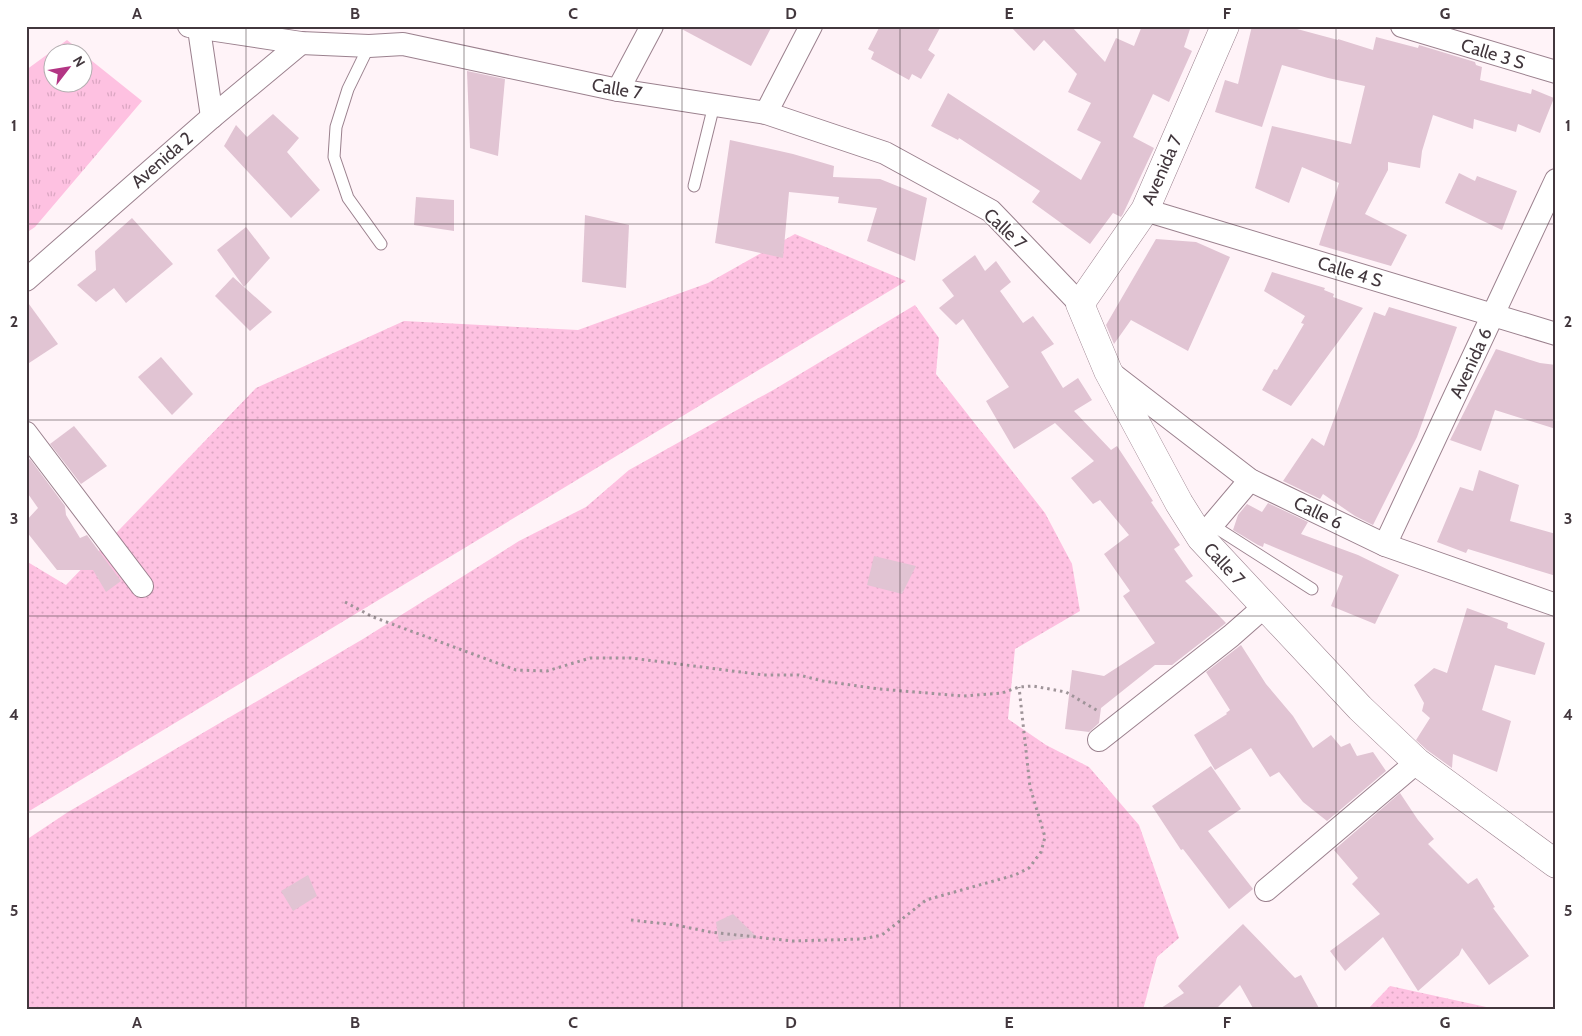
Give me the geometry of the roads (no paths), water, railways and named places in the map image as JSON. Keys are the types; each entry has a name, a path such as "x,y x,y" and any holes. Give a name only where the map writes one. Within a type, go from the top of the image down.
{"main road":[{"name":"Avenida 7","path":"1080,304 1145,210 1225,26"},
{"name":"Calle 7","path":"1080,304 1108,371 1179,503 1206,532 1264,607 1360,708 1417,762 1556,864"}],"street":[{"path":"618,90 652,26"},
{"path":"766,113 811,26"},
{"name":"Calle 3 S","path":"1402,26 1556,72"},
{"path":"194,28 212,117"},
{"name":"Calle 7","path":"194,28 301,43 369,46 407,35 618,90 766,113 885,153 991,211 1080,304"},
{"name":"Avenida 2","path":"26,280 212,117 301,43"},
{"name":"Avenida 6","path":"1385,545 1556,180"},
{"name":"Calle 4 S","path":"1145,210 1556,334"},
{"name":"Calle 6","path":"1108,371 1250,480 1385,545 1556,605"},
{"path":"26,433 142,586"},
{"path":"1206,532 1250,480"},
{"path":"1099,740 1231,636 1264,607"},
{"path":"1266,890 1417,762"}],"lane":[{"path":"369,46 348,89 336,127 334,157 348,198 381,244"},
{"path":"694,186 714,105"},
{"path":"1206,532 1312,589"}]}
